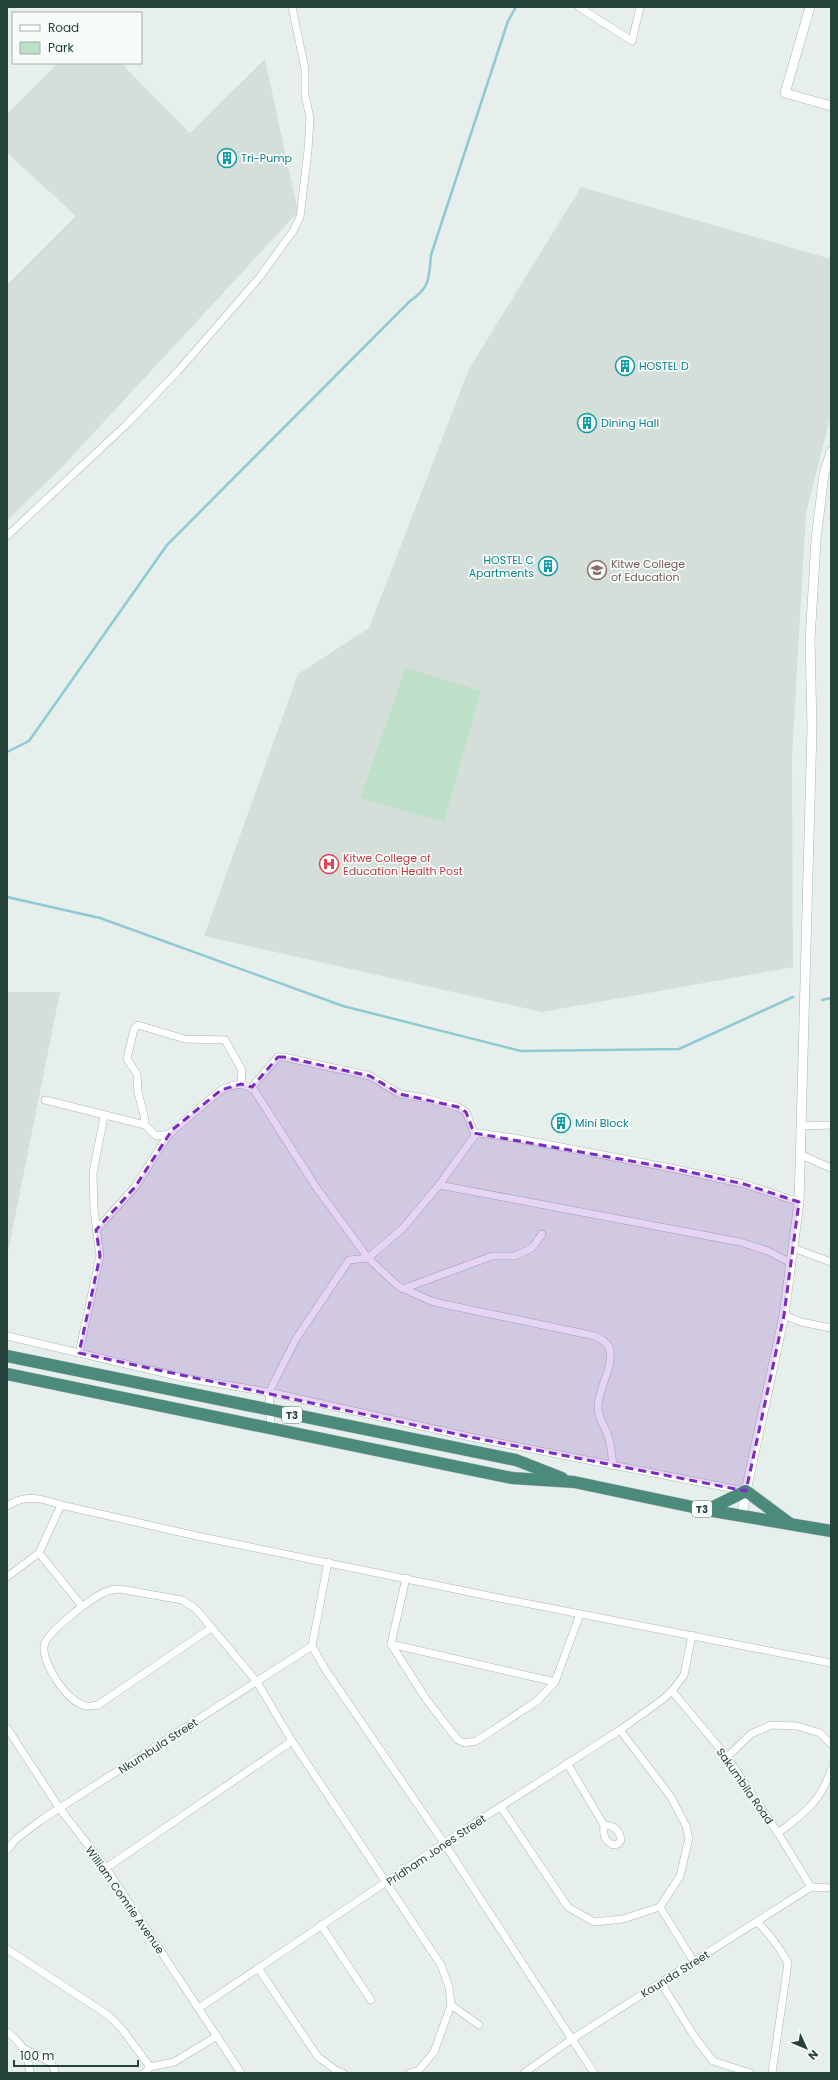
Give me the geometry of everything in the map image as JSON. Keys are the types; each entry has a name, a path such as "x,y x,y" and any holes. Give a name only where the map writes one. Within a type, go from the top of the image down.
{"highway":[{"name":"T3","path":"7,1356 516,1460 574,1482"},
{"name":"T3","path":"7,1374 512,1478 574,1482 707,1510 831,1531"},
{"path":"707,1510 746,1491 792,1524"}],"street":[{"path":"7,536 127,424 178,371 259,278 293,231 300,217 308,150 310,118 305,95 305,69 292,7"},
{"path":"579,7 632,41 640,7"},
{"path":"810,7 785,92 831,106"},
{"path":"742,1516 784,1315 799,1202 812,728 810,640 816,540 824,474 831,452"},
{"path":"145,1125 144,1111 138,1093 137,1074 127,1059 134,1029 138,1026 186,1039 225,1040 242,1070 241,1084"},
{"path":"251,1088 278,1058 284,1057 370,1076 400,1094 458,1107 466,1112 475,1135"},
{"path":"96,1230 135,1187 169,1134 221,1090 231,1085 241,1084 251,1088 316,1187 368,1258 403,1289 443,1304 595,1336 606,1343 610,1350 609,1362 600,1392 598,1406 599,1416 607,1434 613,1466"},
{"path":"45,1100 104,1116 145,1125 156,1136 169,1134"},
{"path":"79,1353 100,1256 96,1230 93,1173 104,1116"},
{"path":"801,1126 831,1125"},
{"path":"271,1428 269,1392 296,1339 349,1260 368,1258 403,1228 440,1185 475,1135 479,1133 514,1138 676,1169 744,1184 799,1202"},
{"path":"801,1155 831,1168"},
{"path":"440,1185 740,1242 768,1251 791,1263"},
{"path":"403,1289 469,1266 492,1256 516,1256 532,1248 542,1234"},
{"path":"793,1248 831,1262"},
{"path":"784,1315 801,1322 831,1328"},
{"path":"7,1336 185,1378 269,1392 470,1437 746,1491"},
{"path":"7,1506 21,1499 32,1497 197,1536 580,1614 831,1663"},
{"path":"7,1577 39,1553 61,1505"},
{"path":"39,1553 82,1606"},
{"path":"328,1562 312,1646 325,1669 444,1843 594,2073"},
{"path":"406,1578 391,1644 426,1699 457,1740 464,1743 482,1738 525,1710 537,1701 555,1682 580,1614"},
{"path":"211,1628 98,1705 86,1706 75,1701 55,1678 44,1654 44,1644 48,1636 82,1606 105,1592 120,1589 189,1603 196,1609 257,1682 292,1741 441,1965 449,1987 451,2005 434,2052 419,2072 410,2073"},
{"name":"Pridham Jones Street","path":"199,2008 444,1843 501,1807 567,1762 620,1730 672,1691 684,1676 692,1635"},
{"path":"391,1644 555,1682"},
{"name":"Nkumbula Street","path":"7,1850 24,1833 312,1646"},
{"name":"Sakumbila Road","path":"672,1691 727,1757 811,1887"},
{"path":"727,1757 751,1734 771,1725 797,1726 820,1733 831,1744"},
{"name":"William Comrie Avenue","path":"7,1728 60,1809 106,1868 241,2073"},
{"path":"501,1807 568,1907 594,1922 622,1919 660,1907 680,1876 689,1838 686,1826 671,1797 620,1730"},
{"path":"106,1868 292,1741"},
{"path":"567,1762 604,1825"},
{"path":"778,1834 807,1810 825,1790 831,1770"},
{"path":"811,1887 831,1888"},
{"name":"Kaunda Street","path":"524,2073 572,2039 811,1887"},
{"path":"660,1907 694,1962"},
{"path":"757,1922 776,1943 788,1963 772,2073"},
{"path":"321,1925 371,2000"},
{"path":"7,1949 108,2015 122,2029 150,2066"},
{"path":"258,1968 318,2057 342,2073"},
{"path":"661,1983 696,2039 713,2061 750,2073"},
{"path":"451,2005 479,2025"},
{"path":"7,2032 17,2039 24,2048 50,2062 55,2070 54,2073"},
{"path":"144,2073 150,2066 174,2062 217,2036"},
{"path":"24,2048 30,2073"}],"highlighted area":[{"path":"278,1057 284,1057 370,1076 400,1094 458,1107 466,1112 474,1133 676,1169 744,1184 799,1202 784,1315 746,1491 470,1437 79,1353 100,1256 96,1230 135,1187 172,1130 221,1090 241,1084 252,1087"}],"shaded area":[{"path":"265,59 298,212 63,466 7,521 7,285 76,216 7,153 7,114 57,64 122,64 190,133"},
{"name":"Kitwe College of Education","path":"581,187 831,259 831,414 806,513 792,757 793,967 542,1012 204,936 298,674 369,628 469,369"},
{"path":"7,992 60,992 7,1257"}],"green space":[{"path":"406,668 481,691 444,822 360,798"}],"waterway":[{"path":"7,752 29,741 167,545 425,287 429,276 431,255 508,21 516,7"},
{"path":"7,897 100,918 343,1006 521,1051 679,1049 793,997"},
{"path":"822,1000 831,998"}],"place":[{"name":"Tri-Pump","path":"227,158"},
{"name":"HOSTEL D","path":"625,366"},
{"name":"Dining Hall","path":"587,423"},
{"name":"HOSTEL C Apartments","path":"548,566"},
{"name":"Kitwe College of Education","path":"597,570"},
{"name":"Kitwe College of Education Health Post","path":"329,864"},
{"name":"Mini Block","path":"561,1123"}]}
